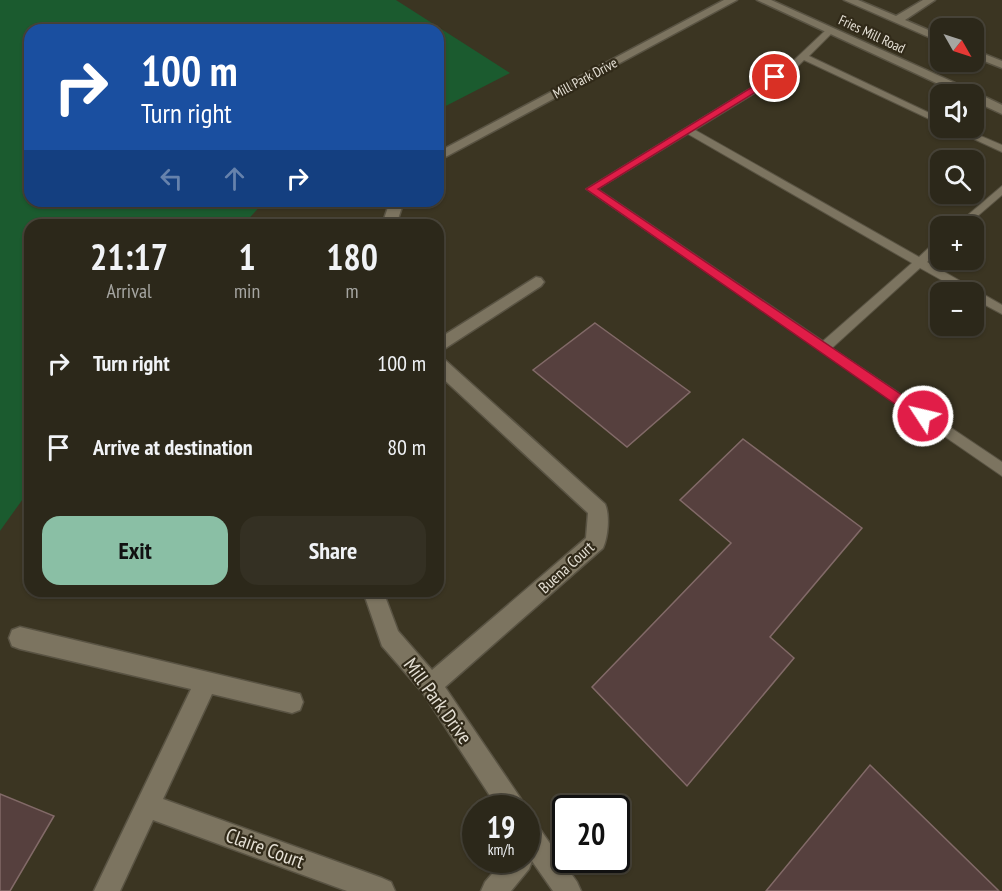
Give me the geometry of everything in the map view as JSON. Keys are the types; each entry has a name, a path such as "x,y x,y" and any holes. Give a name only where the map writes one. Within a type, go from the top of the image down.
{"street":[{"name":"Mill Park Drive","path":"444,154 732,0"},
{"name":"Fries Mill Road","path":"762,0 947,84"},
{"path":"849,0 930,35"},
{"path":"897,20 930,0"},
{"path":"984,58 1002,66"},
{"path":"984,102 1002,110"},
{"path":"444,343 536,282"},
{"name":"Buena Court","path":"431,685 596,542 598,510 444,369"},
{"name":"Mill Park Drive","path":"375,597 390,638 431,685 503,795"},
{"path":"20,638 292,702"},
{"path":"107,891 206,682"},
{"name":"Claire Court","path":"148,806 382,891"},
{"path":"540,861 568,891"},
{"path":"494,891 507,873"}],"lane":[{"path":"830,31 793,66 591,189 1002,470"},
{"path":"803,56 930,116"},
{"path":"688,130 953,282"},
{"path":"977,138 1002,149"},
{"path":"971,216 1002,189"},
{"path":"824,348 930,254"},
{"path":"984,300 1002,310"}],"green space":[{"path":"0,0 396,0 433,24 24,24 24,207 260,207 248,219 24,219 24,497 0,531"},
{"path":"444,31 510,73 444,107"}],"building":[{"path":"595,323 690,392 627,447 533,370"},
{"path":"743,439 862,528 770,637 794,658 687,786 592,687 731,543 680,500"},
{"path":"870,765 999,891 766,891"},
{"path":"0,794 54,816 10,891 0,891"}],"route":[{"path":"775,77 591,189 923,416"}]}
